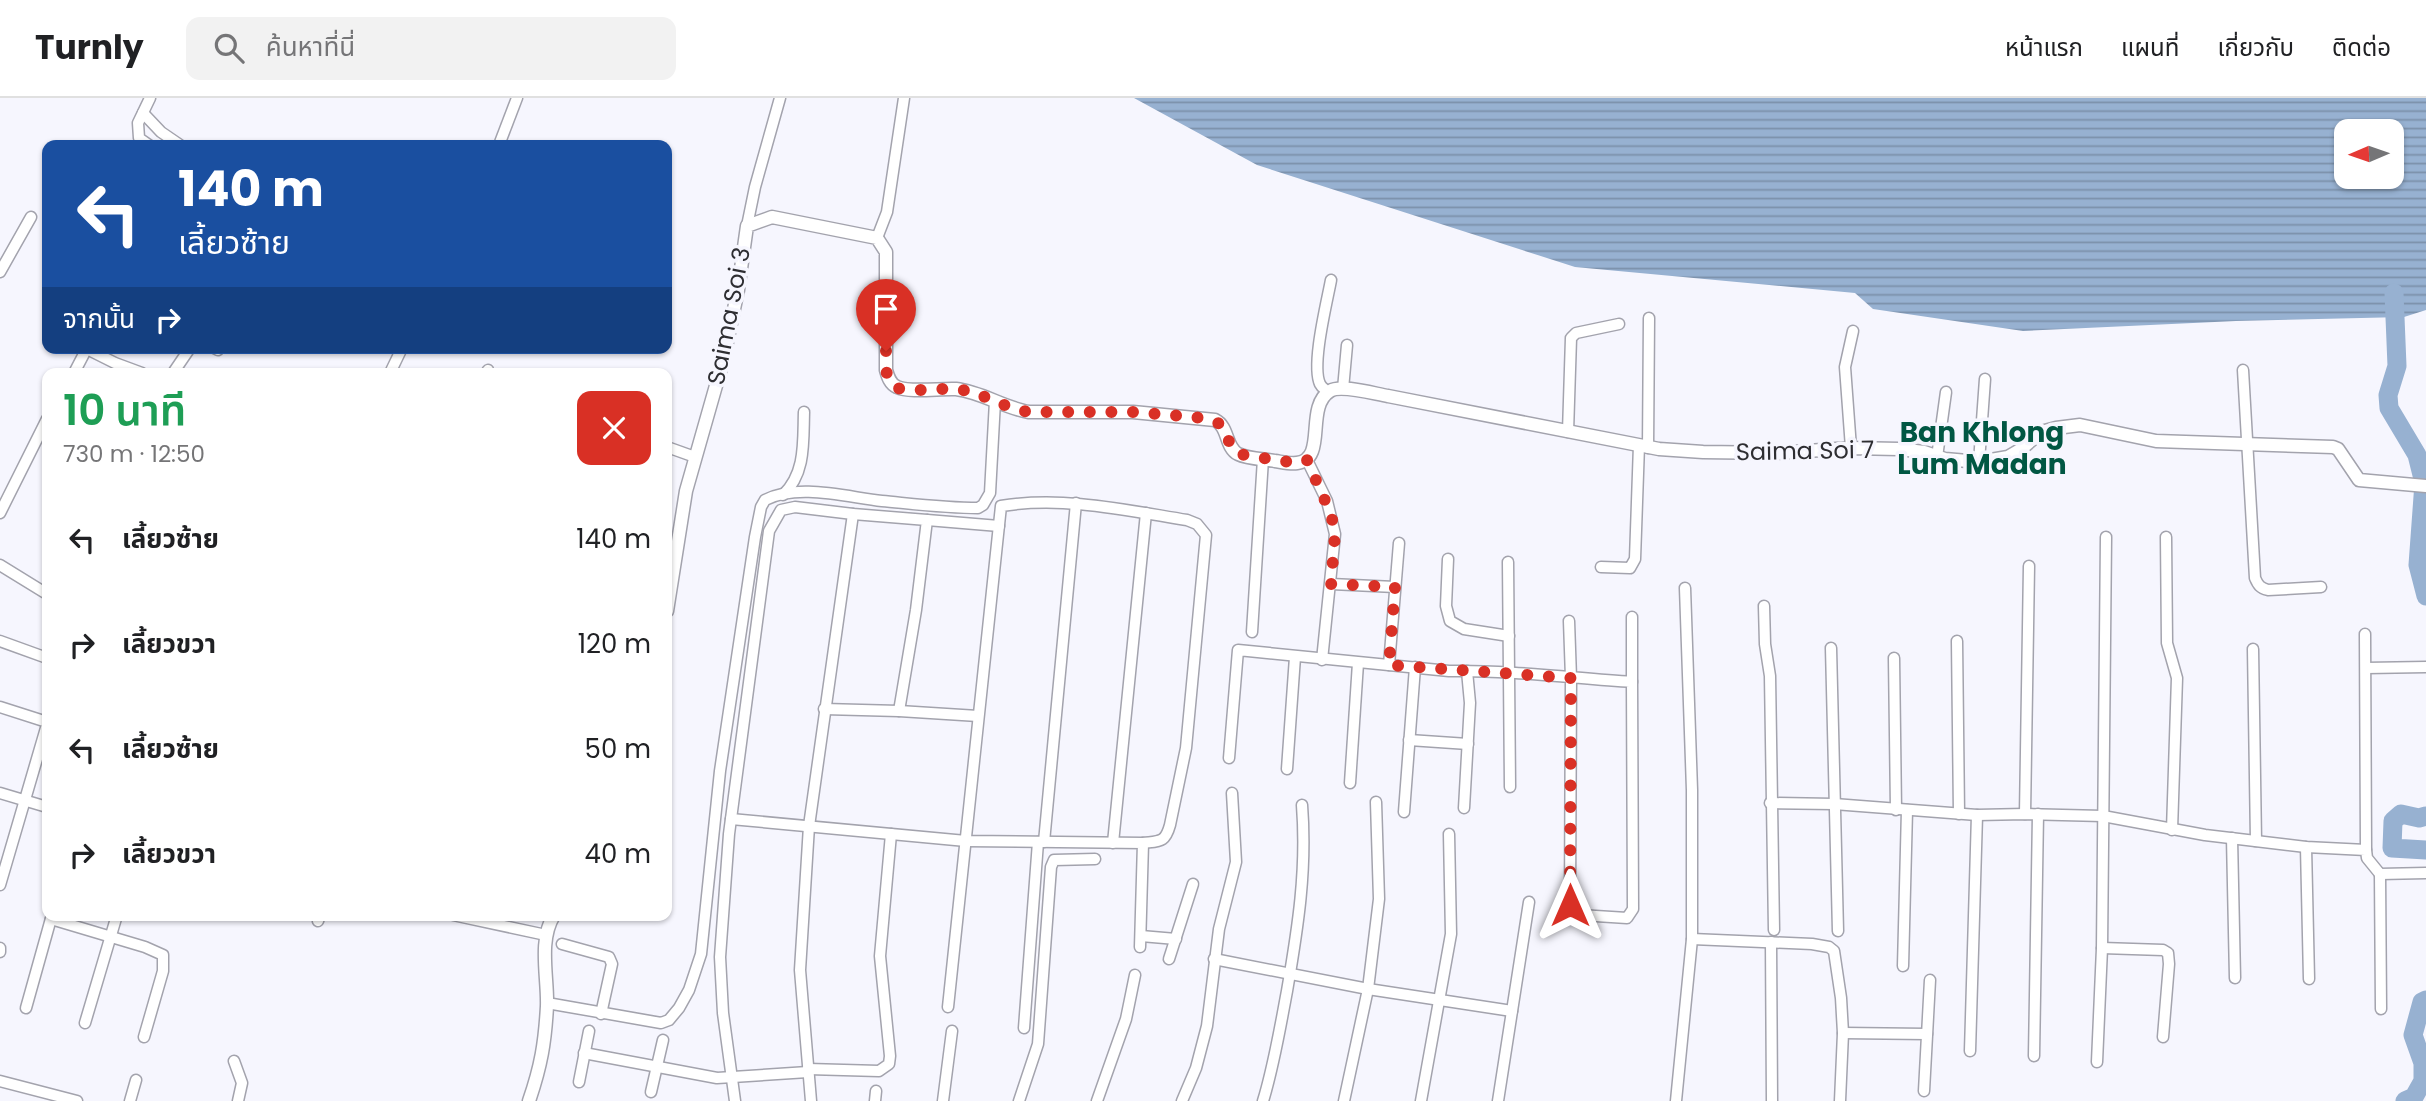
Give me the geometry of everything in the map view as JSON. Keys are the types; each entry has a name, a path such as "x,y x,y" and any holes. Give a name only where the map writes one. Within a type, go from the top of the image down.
{"street":[{"path":"142,140 137,130 150,98"},
{"path":"501,140 517,98"},
{"path":"747,226 780,98"},
{"path":"904,98 887,212 877,238 886,252 886,370 894,386 902,389 957,389 1014,410 1029,412 1133,412 1215,420 1221,424 1232,448 1238,454 1296,463 1307,460 1313,449 1319,402 1328,392 1320,384 1318,363 1331,280"},
{"path":"143,113 173,140"},
{"path":"0,272 31,217"},
{"name":"Saima Soi 3","path":"672,574 678,529 695,457 723,362 738,290 747,226 772,217 877,238"},
{"path":"1601,567 1630,568 1635,559 1649,318"},
{"path":"1568,432 1572,338 1576,333 1619,324"},
{"path":"1851,448 1845,367 1853,331"},
{"path":"1343,389 1346,345"},
{"path":"98,354 128,368"},
{"path":"2243,370 2257,584 2268,590 2321,587"},
{"path":"1979,463 1985,379"},
{"name":"Saima Soi 7","path":"1328,392 1343,389 1388,396 1643,447 1703,452 1777,453 1851,448 1899,449 1979,463 2008,457 2041,432 2080,425 2156,441 2336,447 2360,480 2426,486"},
{"path":"1937,457 1946,391"},
{"path":"547,1003 661,1023 669,1020 680,1008 689,990 701,954 720,771 755,537 765,500 783,495 820,494 978,508 990,493 995,401"},
{"path":"783,495 793,485 799,472 804,412"},
{"path":"0,513 42,429"},
{"path":"672,449 695,457"},
{"path":"1252,632 1263,459"},
{"path":"1307,460 1331,514 1335,541 1322,660"},
{"path":"731,820 966,841 1143,843 1163,840 1167,837 1186,748 1206,535 1197,524 1187,520 1076,503 1029,502 1001,506 978,716 966,841 948,1007"},
{"path":"1024,1028 1076,503"},
{"path":"735,1101 723,1013 719,957 731,820 769,531 773,520 781,510 795,507 999,526"},
{"path":"1113,843 1146,513"},
{"path":"811,1101 800,970 808,826 853,514"},
{"path":"899,711 916,610 927,520"},
{"path":"2097,1062 2102,948 2106,537"},
{"path":"2166,537 2166,643 2177,678 2172,830"},
{"path":"1389,665 1399,543"},
{"path":"1448,559 1446,606 1450,621 1464,629 1509,636"},
{"path":"1508,562 1510,787"},
{"path":"0,565 42,591"},
{"path":"2025,814 2029,566"},
{"path":"1331,584 1395,587"},
{"path":"1676,1101 1692,939 1692,790 1685,588"},
{"path":"1764,606 1765,644 1770,676 1772,1101"},
{"path":"1569,621 1570,905 1573,912 1580,915 1627,918 1633,909 1632,617"},
{"path":"2365,634 2366,850 2367,858 2381,874 2381,1009"},
{"path":"0,641 42,656"},
{"path":"1957,642 1959,814"},
{"path":"1831,648 1838,931"},
{"path":"2253,649 2256,841"},
{"path":"1229,758 1238,650 1358,663 1632,682"},
{"path":"1287,769 1295,657"},
{"path":"1894,658 1901,810 1903,966"},
{"path":"1350,783 1358,663"},
{"path":"1404,812 1415,667"},
{"path":"2366,668 2426,667"},
{"path":"1464,808 1470,703 1467,671"},
{"path":"0,707 42,723"},
{"path":"824,709 978,716"},
{"path":"1409,740 1468,744"},
{"path":"0,885 42,742"},
{"path":"0,793 42,805"},
{"path":"1182,1101 1196,1068 1207,1026 1219,929 1236,862 1232,793"},
{"path":"1344,1101 1368,989 1379,899 1376,802"},
{"path":"1770,803 1834,804 1977,815 2103,816 2172,830 2232,838 2366,850"},
{"path":"1263,1101 1276,1049 1303,887 1305,843 1302,805"},
{"path":"2034,1056 2038,814"},
{"path":"1970,1051 1977,815"},
{"path":"584,1053 717,1078 808,1071 879,1071 888,1064 890,1056 880,956 891,834"},
{"path":"1421,1101 1451,933 1449,834"},
{"path":"2232,838 2235,978"},
{"path":"1143,843 1141,942 1176,939"},
{"path":"2306,846 2309,979"},
{"path":"1019,1101 1038,1044 1051,867 1054,860 1061,858 1095,859"},
{"path":"2381,874 2426,873"},
{"path":"1169,959 1193,884"},
{"path":"1498,1101 1529,902"},
{"path":"26,1008 51,921"},
{"path":"64,921 163,955 163,971 144,1037"},
{"path":"85,1023 115,921"},
{"path":"481,921 545,935"},
{"path":"529,1101 541,1067 547,1003 545,935 551,921"},
{"path":"1692,939 1773,936 1829,947 1834,951 1843,1033 1840,1101"},
{"path":"562,944 609,957 612,964 601,1014"},
{"path":"2102,948 2162,950 2168,953 2163,1037"},
{"path":"1214,959 1368,989 1512,1011"},
{"path":"1097,1101 1126,1019 1135,975"},
{"path":"1924,1091 1930,980"},
{"path":"579,1082 589,1031"},
{"path":"943,1101 952,1031"},
{"path":"1843,1033 1927,1034"},
{"path":"651,1092 663,1040"},
{"path":"234,1061 241,1077 238,1101"},
{"path":"130,1101 136,1080"},
{"path":"0,1081 77,1101"}],"water":[{"path":"1134,98 2426,98 2426,310 2404,317 2236,321 2023,331 1873,309 1855,293 1575,267 1257,165"}],"waterway":[{"path":"2394,293 2397,366 2388,395 2389,408 2417,455 2424,483 2418,565 2426,596"},
{"path":"2426,816 2419,818 2401,814 2393,821 2392,848 2426,850"},
{"path":"2405,1101 2414,1097 2423,1081 2423,1063 2413,1035 2422,1002 2426,1000"}],"district":[{"name":"Ban Khlong Lum Madan","path":"1982,448"}],"route":[{"path":"886,351 886,370 890,382 902,389 957,389 1014,410 1029,412 1133,412 1215,420 1226,430 1232,448 1238,454 1296,463 1307,460 1327,501 1335,534 1331,584 1395,587 1389,665 1571,678 1570,905"}]}
